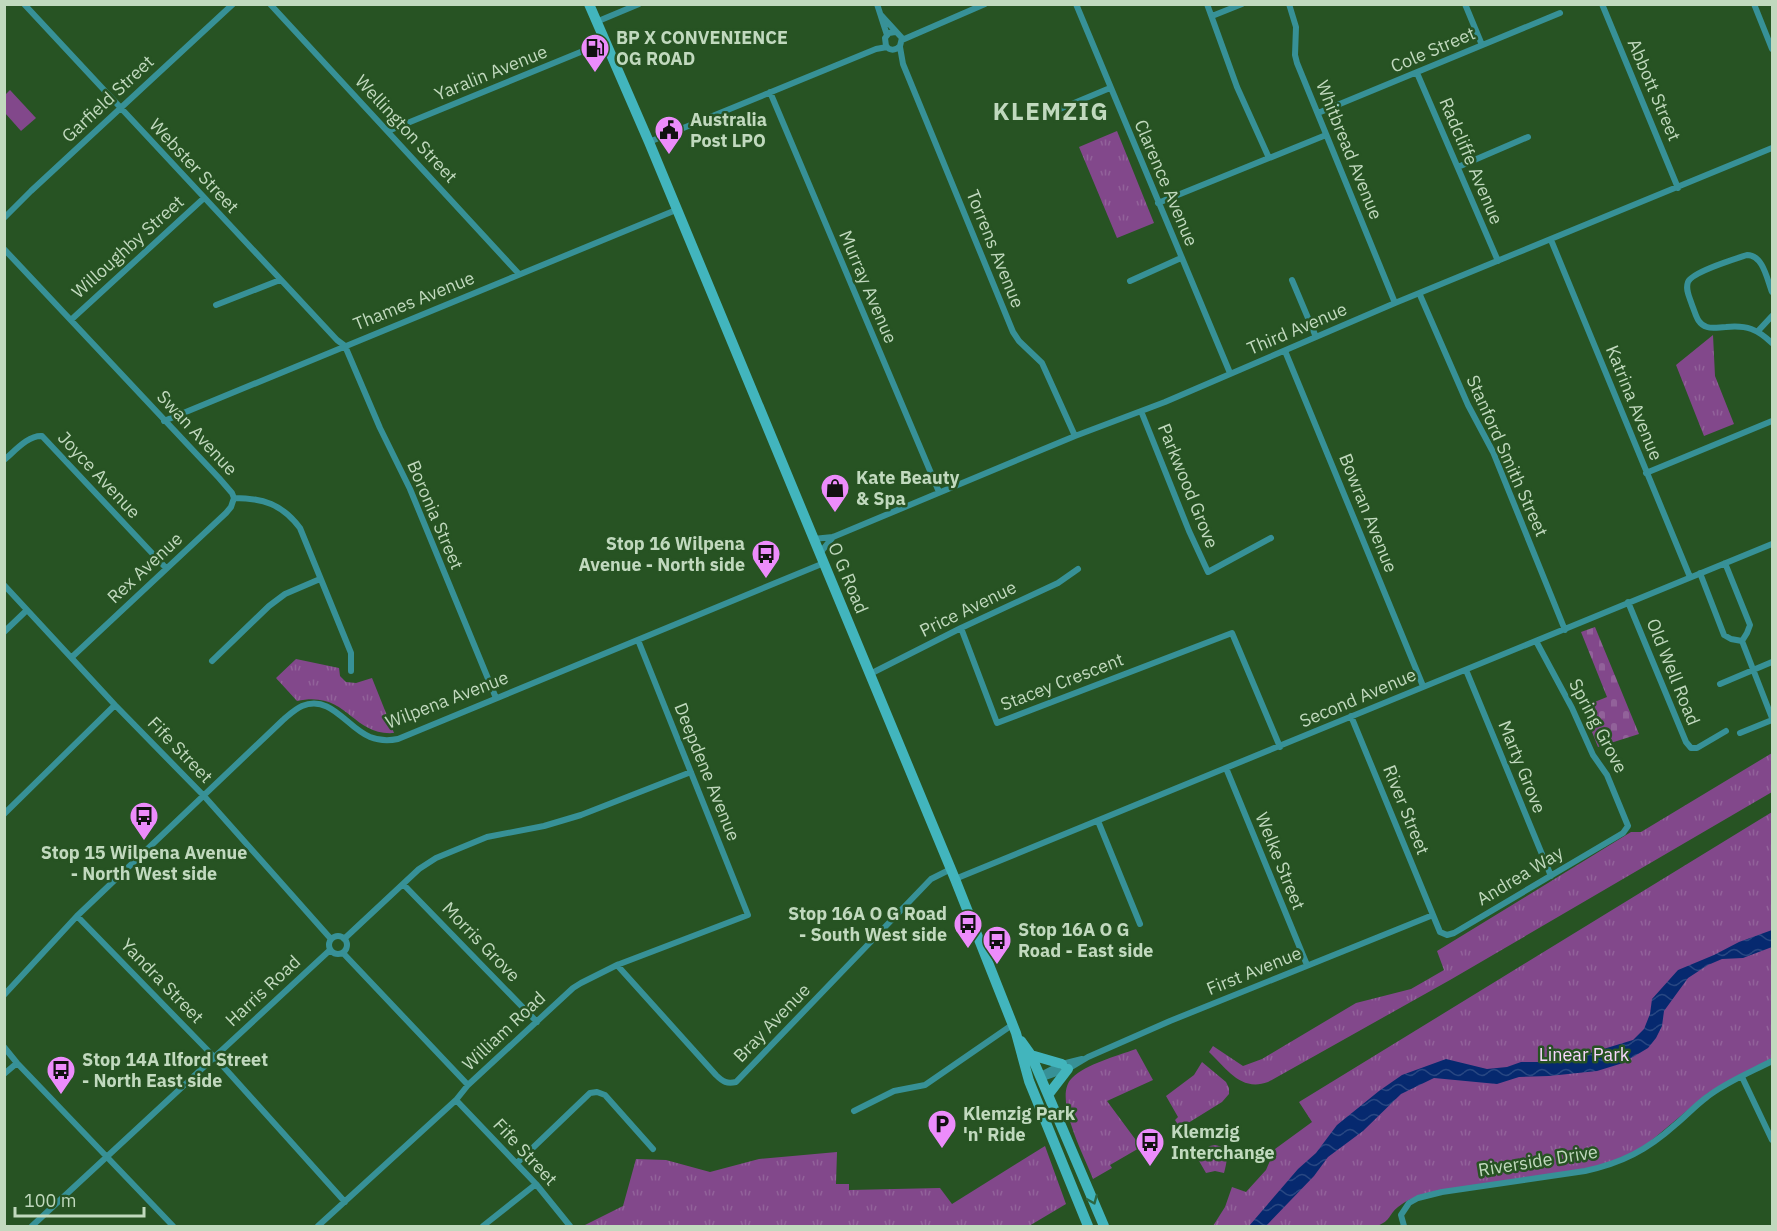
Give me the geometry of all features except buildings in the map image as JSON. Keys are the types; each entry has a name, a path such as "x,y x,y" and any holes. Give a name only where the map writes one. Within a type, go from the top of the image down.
{"main road":[{"name":"O G Road","path":"589,4 649,142 953,874 1014,1029 1029,1081 1071,1189 1088,1226"},
{"name":"O G Road","path":"1014,1029 1031,1055 1041,1077 1102,1223"},
{"path":"1031,1055 1065,1066 1048,1095"}],"street":[{"name":"Webster Street","path":"24,4 280,280 345,346"},
{"name":"Garfield Street","path":"4,218 233,4"},
{"name":"Wellington Street","path":"270,4 519,274"},
{"path":"596,22 639,4"},
{"path":"877,4 881,15 898,35"},
{"path":"649,142 890,44 898,35 914,34 985,4"},
{"name":"Clarence Avenue","path":"1076,4 1230,373"},
{"path":"1207,4 1237,87 1269,158"},
{"path":"1212,16 1242,4"},
{"name":"Whitbread Avenue","path":"1289,4 1296,27 1297,63 1395,303"},
{"path":"1465,4 1482,45"},
{"name":"Abbott Street","path":"1602,4 1678,188"},
{"path":"1754,4 1773,49"},
{"name":"Cole Street","path":"1318,113 1560,14"},
{"name":"Torrens Avenue","path":"881,15 890,44 903,64 1013,332 1042,363 1075,436"},
{"path":"890,44 898,35"},
{"name":"Yaralin Avenue","path":"388,131 605,42"},
{"name":"Radcliffe Avenue","path":"1417,73 1498,261"},
{"path":"1055,111 1110,88"},
{"name":"Murray Avenue","path":"770,92 939,492"},
{"path":"1158,203 1326,135"},
{"path":"1458,167 1528,137"},
{"name":"Third Avenue","path":"813,539 833,537 1773,148"},
{"name":"Willoughby Street","path":"72,319 204,198"},
{"name":"Thames Avenue","path":"164,421 676,210"},
{"name":"Katrina Avenue","path":"1551,240 1690,577"},
{"name":"Swan Avenue","path":"4,249 219,478 234,498 248,498 272,504 287,512 300,528 351,653 351,670"},
{"path":"1773,292 1758,258 1753,255 1747,255 1691,278 1687,290 1699,323 1709,328 1740,326 1758,331 1773,343"},
{"path":"1130,281 1181,258"},
{"path":"216,305 280,280"},
{"path":"1292,280 1316,337"},
{"name":"Stanford Smith Street","path":"1420,295 1468,405 1493,452 1565,630"},
{"path":"1758,331 1773,316"},
{"name":"Boronia Street","path":"345,346 380,428 410,489 496,698"},
{"name":"Bowran Avenue","path":"1285,351 1423,686"},
{"name":"Parkwood Grove","path":"1141,411 1208,572 1271,538"},
{"path":"1646,473 1773,421"},
{"name":"Joyce Avenue","path":"4,460 30,438 37,435 42,436 166,568"},
{"name":"Rex Avenue","path":"72,657 226,513 234,498"},
{"name":"Third Avenue","path":"822,558 833,537"},
{"name":"Second Avenue","path":"953,874 1098,821 1773,544"},
{"name":"Wilpena Avenue","path":"4,995 77,916 283,720 302,706 312,704 332,708 365,735 380,740 398,739 638,640 822,558"},
{"path":"1725,563 1750,626 1742,641"},
{"name":"Price Avenue","path":"870,674 1058,583 1078,569"},
{"path":"1700,573 1724,635 1742,641"},
{"path":"212,661 269,606 285,594 320,579"},
{"name":"Fife Street","path":"4,585 115,705 204,796 331,939"},
{"name":"Old Well Road","path":"1628,602 1686,742 1691,748 1697,748 1726,731"},
{"path":"4,632 27,610"},
{"name":"Stacey Crescent","path":"961,628 997,723 1232,633 1280,747"},
{"name":"Deepdene Avenue","path":"638,640 748,915"},
{"name":"Spring Grove","path":"1536,641 1572,708 1593,755 1608,775 1628,826"},
{"path":"1740,733 1773,719 1742,641"},
{"path":"1720,684 1773,662"},
{"name":"Marty Grove","path":"1466,670 1551,876"},
{"path":"4,814 115,705"},
{"name":"River Street","path":"1351,716 1433,915"},
{"name":"Welke Street","path":"1226,768 1307,965"},
{"path":"344,939 427,862 487,837 544,826 581,815 691,772"},
{"path":"1098,821 1140,924"},
{"name":"Andrea Way","path":"1433,915 1440,933 1447,935 1454,933 1626,831 1628,826"},
{"name":"Bray Avenue","path":"617,965 716,1076 723,1082 736,1082 931,879 953,874"},
{"name":"Morris Grove","path":"403,884 537,1022"},
{"name":"William Road","path":"318,1227 573,988 617,965 748,915"},
{"name":"First Avenue","path":"1029,1081 1433,915"},
{"name":"Yandra Street","path":"77,916 214,1057 345,1202"},
{"path":"343,953 335,954 330,950 329,943 334,937 344,939"},
{"path":"343,953 346,947 344,939"},
{"name":"Harris Road","path":"32,1227 330,950"},
{"path":"343,953 468,1085"},
{"path":"854,1111 894,1091 925,1084 998,1036 1014,1029"},
{"path":"4,1047 173,1227"},
{"name":"Riverside Drive","path":"1403,1225 1401,1215 1404,1209 1418,1198 1463,1188 1585,1171 1629,1157 1656,1141 1707,1097 1773,1061"},
{"path":"4,1074 17,1063"},
{"path":"1742,1077 1773,1140"},
{"path":"517,1162 590,1093 597,1092 605,1095 653,1149"},
{"name":"Fife Street","path":"456,1100 517,1162 570,1227"},
{"path":"483,1227 536,1184"}],"green space":[{"path":"10,90 36,118 21,131 5,113 5,95"},
{"path":"1117,131 1154,223 1117,238 1079,147"},
{"path":"1713,335 1715,376 1734,424 1704,436 1676,365"},
{"path":"1595,627 1639,734 1598,747 1582,707 1607,697 1581,632"},
{"path":"296,659 339,668 340,676 346,682 356,683 372,678 394,733 368,728 339,707 328,702 314,699 297,701 276,678"},
{"path":"1772,753 1772,792 1450,980 1268,1082 1250,1084 1242,1081 1228,1072 1209,1052 1213,1046 1243,1066 1262,1059 1356,1003 1411,989 1444,970 1437,951 1631,832 1641,832"},
{"name":"Linear Park","path":"1772,812 1772,1058 1708,1093 1646,1145 1627,1156 1592,1168 1426,1194 1402,1204 1385,1222 1377,1226 1213,1226 1225,1207 1232,1187 1246,1192 1266,1170 1275,1149 1312,1122 1299,1102"},
{"path":"1136,1049 1153,1080 1107,1101 1141,1147 1110,1165 1112,1168 1093,1179 1068,1113 1067,1087 1072,1078 1085,1069"},
{"path":"1202,1062 1226,1082 1229,1094 1222,1102 1180,1128 1175,1120 1178,1117 1166,1096 1194,1075"},
{"path":"1215,1145 1226,1152 1224,1173 1215,1171 1206,1173 1195,1154"},
{"path":"1045,1146 1066,1204 1029,1226 583,1226 623,1206 636,1159 666,1160 710,1172 759,1159 837,1152 836,1184 849,1184 849,1190 940,1188 952,1204"}],"water":[{"path":"1772,930 1772,947 1743,958 1722,959 1688,978 1664,1011 1662,1026 1656,1038 1648,1048 1623,1063 1597,1071 1519,1077 1497,1084 1434,1078 1401,1094 1363,1131 1328,1157 1314,1176 1266,1226 1249,1226 1298,1169 1316,1153 1337,1125 1402,1075 1446,1059 1487,1069 1507,1067 1521,1062 1549,1062 1577,1057 1633,1040 1644,1029 1650,1014 1652,999 1678,970 1739,942"}],"place":[{"name":"BP X CONVENIENCE OG ROAD","path":"595,74"},
{"name":"Australia Post LPO","path":"669,156"},
{"name":"Kate Beauty & Spa","path":"835,514"},
{"name":"Stop 16 Wilpena Avenue - North side","path":"766,580"},
{"name":"Stop 15 Wilpena Avenue - North West side","path":"144,842"},
{"name":"Stop 16A O G Road - South West side","path":"968,950"},
{"name":"Stop 16A O G Road - East side","path":"997,966"},
{"name":"Stop 14A Ilford Street - North East side","path":"61,1096"},
{"name":"Klemzig Park 'n' Ride","path":"942,1150"},
{"name":"Klemzig Interchange","path":"1150,1168"}],"district":[{"name":"KLEMZIG","path":"1051,112"}]}
